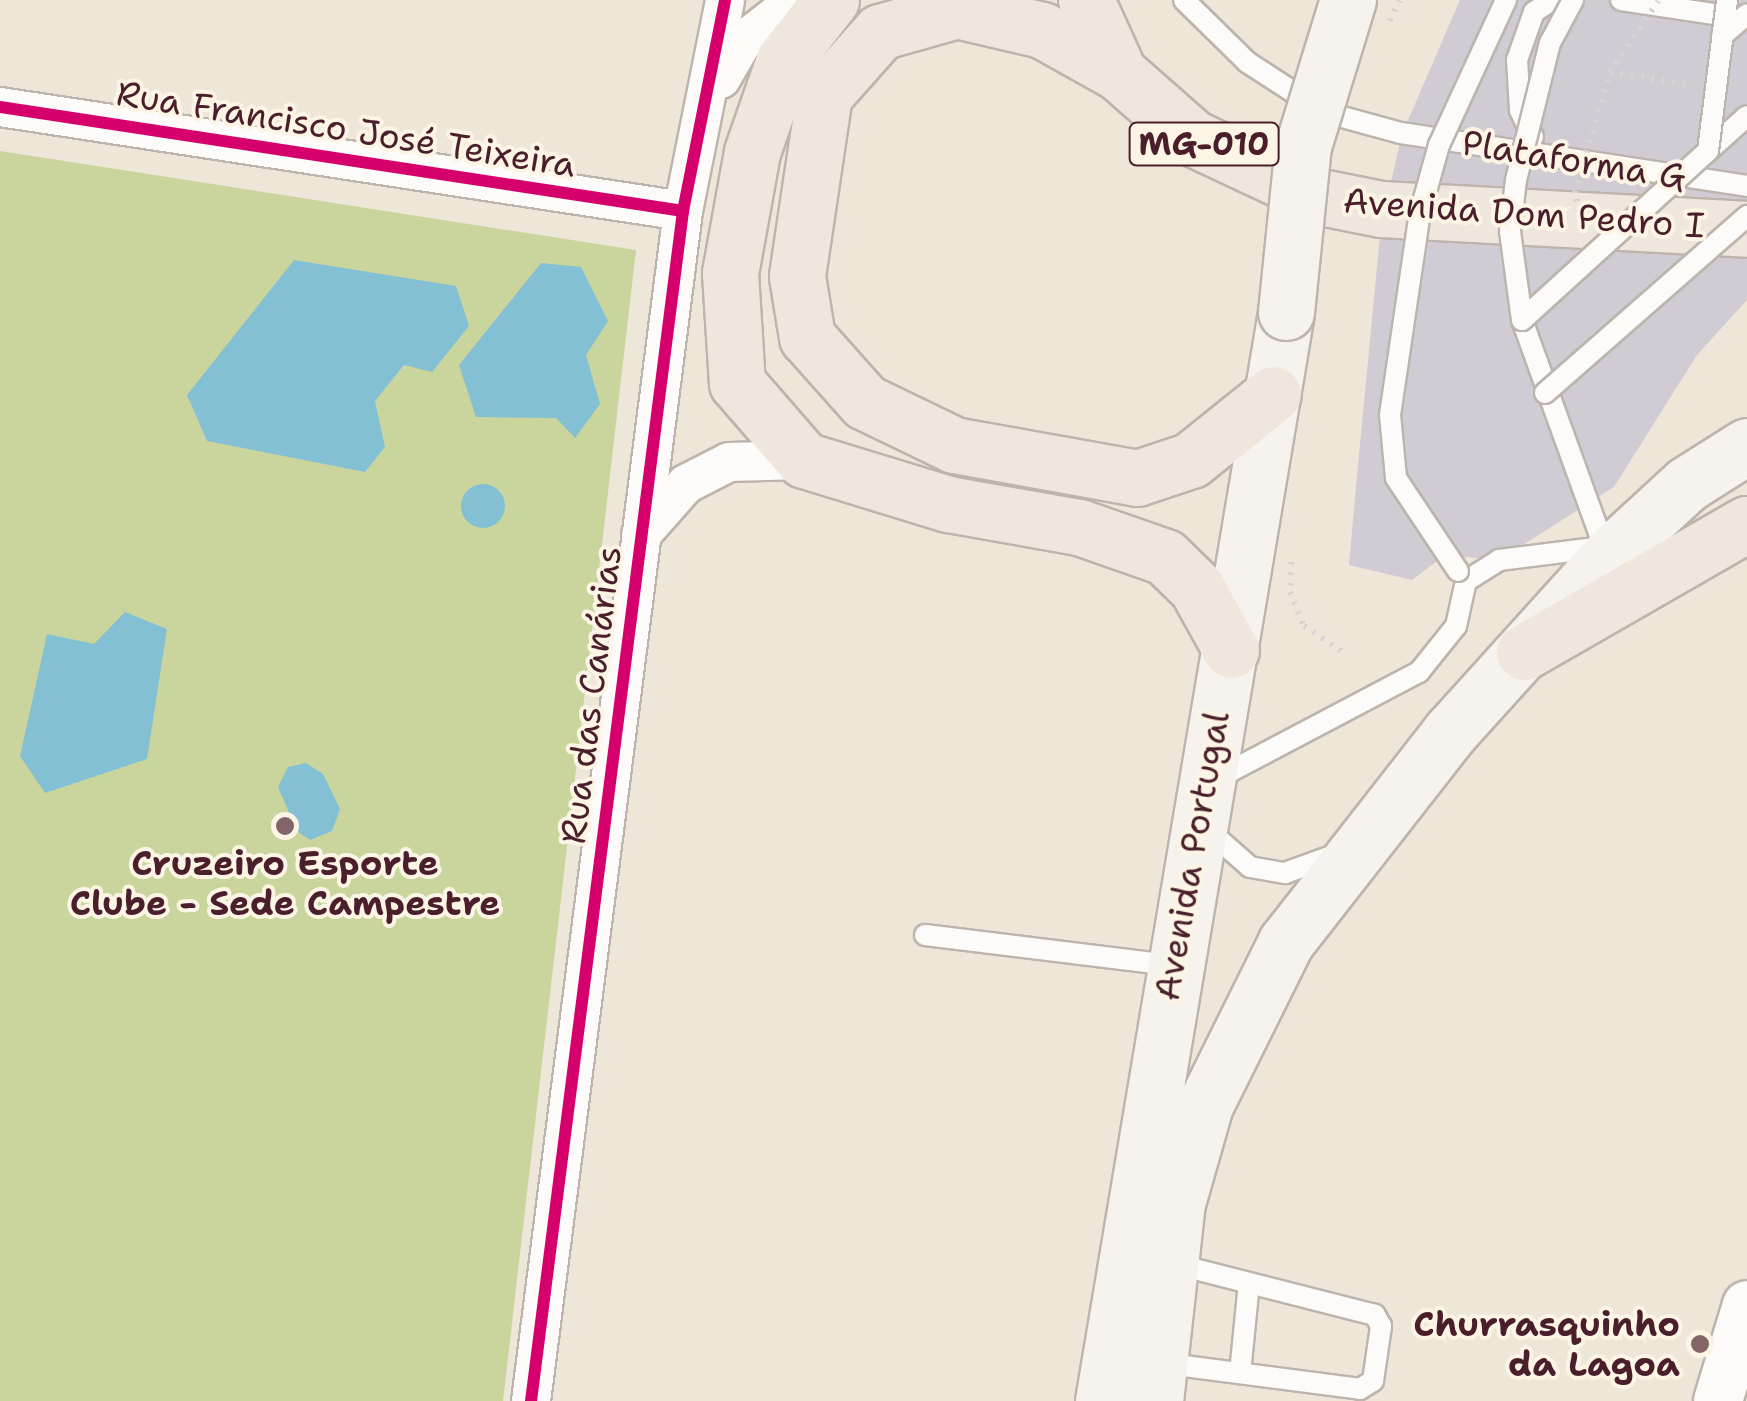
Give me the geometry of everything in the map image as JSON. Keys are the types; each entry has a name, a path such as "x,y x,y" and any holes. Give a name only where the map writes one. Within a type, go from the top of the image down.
{"highway":[{"path":"831,0 784,60 752,152 730,273 738,383 804,460 948,504 1079,527 1164,557 1196,587 1232,650"},
{"name":"Avenida Dom Pedro I","path":"1086,0 1119,73 1193,138 1316,196 1381,209 1747,230"},
{"path":"1119,73 1042,30 958,10 880,32 824,95 797,276 806,337 864,402 954,445 1137,478 1190,460 1273,394"},
{"path":"1524,652 1747,524"}],"main road":[{"name":"Avenida Portugal","path":"1103,1401 1171,965 1199,802 1232,650 1273,394 1286,312 1303,146 1365,18"},
{"path":"1157,1382 1170,1263 1205,1105 1286,942 1374,822 1524,652 1688,483 1747,446"}],"street":[{"name":"Rua das Canárias","path":"532,1401 683,211 710,98 726,0"},
{"name":"Rua das Canárias","path":"710,98 743,41 796,0"},
{"name":"Rua Francisco José Teixeira","path":"0,107 683,211"},
{"name":"Rua das Canárias","path":"642,535 686,484 729,462 804,460"},
{"path":"1718,1401 1747,1305"}],"lane":[{"name":"Plataforma G","path":"1184,0 1247,62 1324,112 1401,133 1747,186"},
{"path":"1374,822 1314,868 1285,874 1229,856 1199,802 1420,672 1456,626 1462,576 1396,478 1390,415 1420,213 1439,145 1506,0"},
{"path":"1542,155 1520,110 1517,60 1534,12 1552,0"},
{"path":"1573,0 1550,42 1516,180 1510,231 1522,320 1545,393 1604,547"},
{"path":"1621,0 1747,16"},
{"path":"1708,151 1726,0"},
{"path":"1722,36 1747,16"},
{"path":"1522,320 1747,116"},
{"path":"1545,393 1747,216"},
{"path":"1524,652 1604,547 1688,483"},
{"path":"1462,576 1499,560 1604,547"},
{"path":"925,935 1171,965"},
{"path":"1157,1382 1240,1373 1366,1387 1382,1326 1375,1315 1170,1263"},
{"path":"1240,1373 1249,1283"}],"path":[{"path":"1365,18 1400,0"},
{"path":"1590,256 1575,193 1610,72 1658,0"},
{"path":"1610,72 1643,78"},
{"path":"1292,555 1290,592 1304,626 1347,655"}],"green space":[{"name":"Cruzeiro Esporte Clube - Sede Campestre","path":"0,151 636,250 503,1401 0,1401"}],"water":[{"path":"294,260 456,286 469,326 432,372 404,365 375,401 385,447 365,472 207,441 187,395"},
{"path":"541,263 581,267 608,321 586,355 600,404 575,438 556,418 476,417 459,365"},
{"path":"483,484 498,491 505,506 498,521 483,528 468,521 461,506 468,491"},
{"path":"125,612 167,629 147,759 45,793 20,756 47,634 94,644"},
{"path":"306,763 323,774 340,809 332,831 310,840 297,831 278,787 288,767"}],"building":[{"path":"1460,0 1747,0 1747,300 1697,355 1614,487 1499,560 1445,555 1412,580 1349,565 1381,225 1402,134"}],"cycle path":[{"path":"531,1401 683,211 725,0"},
{"path":"0,107 683,211"}],"place":[{"name":"Cruzeiro Esporte Clube - Sede Campestre","path":"285,826"},
{"name":"Churrasquinho da Lagoa","path":"1700,1344"}]}
